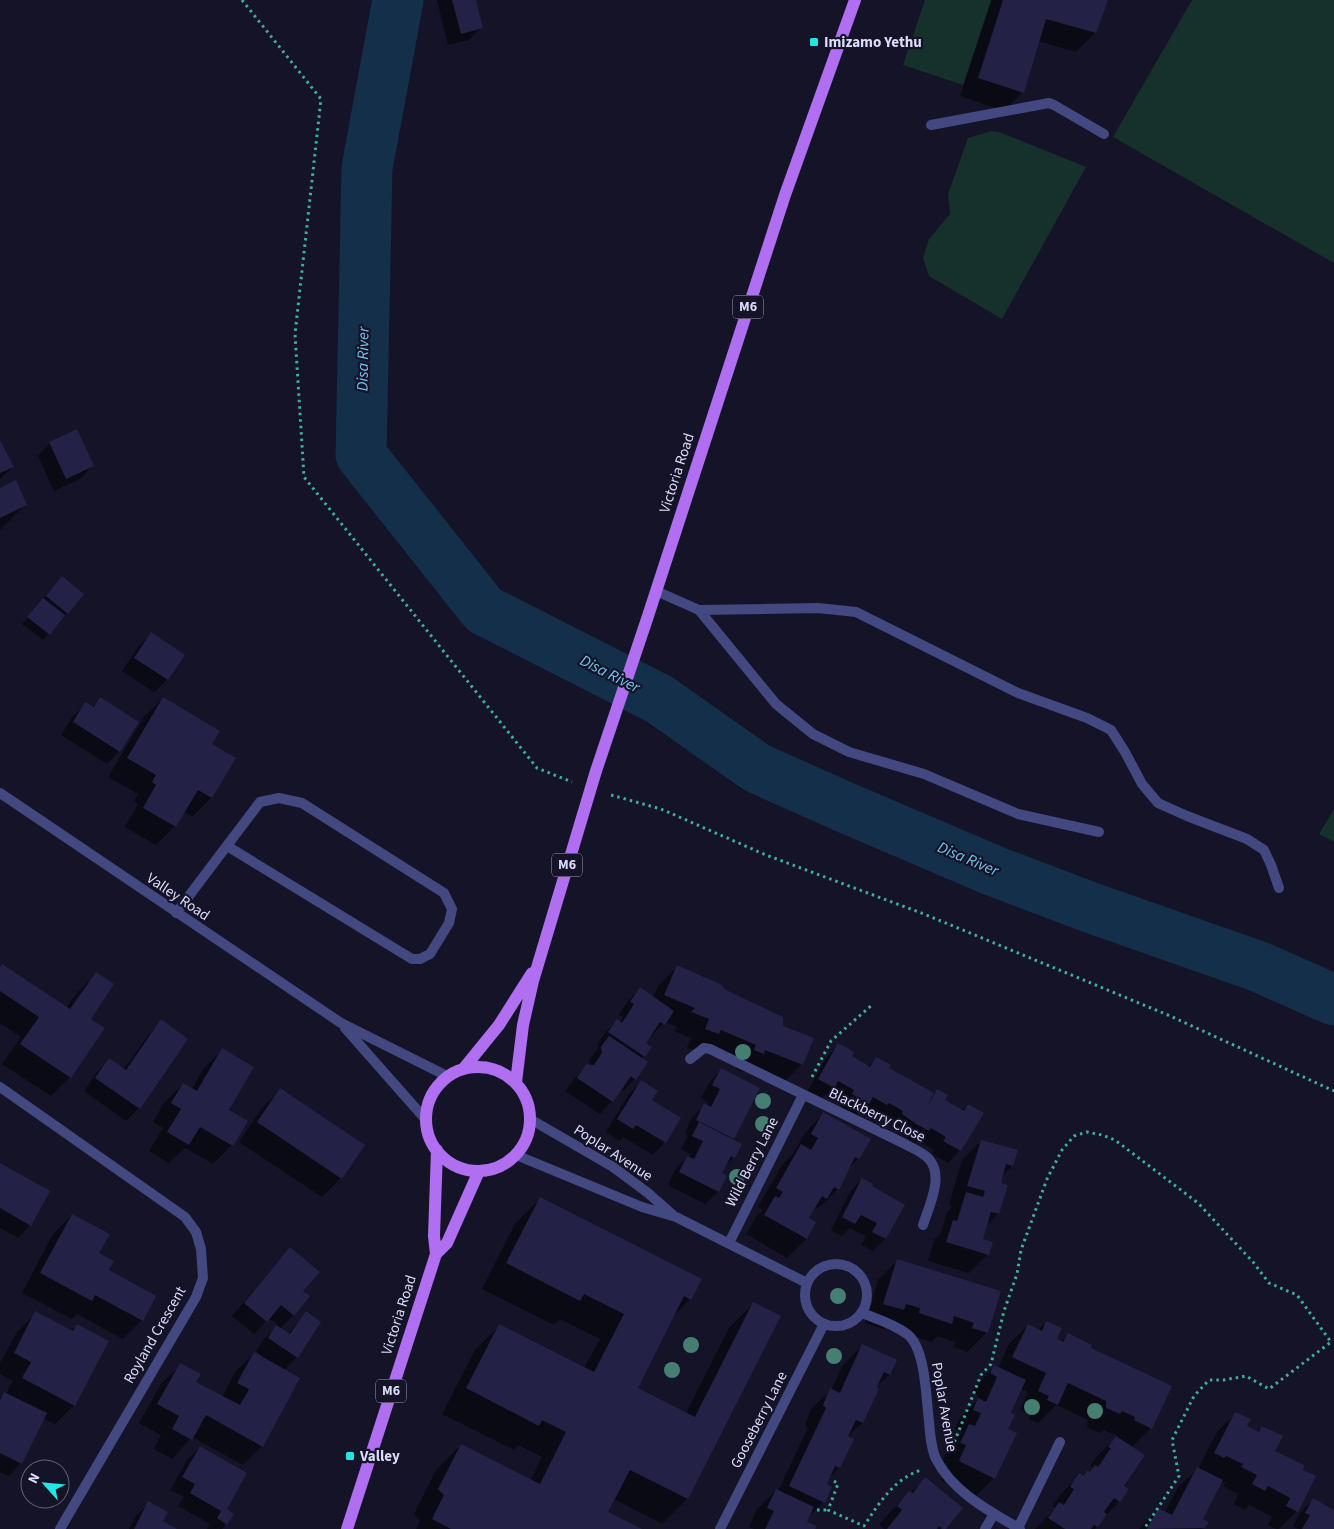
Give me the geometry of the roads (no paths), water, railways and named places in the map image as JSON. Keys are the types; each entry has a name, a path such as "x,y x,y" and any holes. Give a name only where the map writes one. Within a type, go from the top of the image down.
{"main road":[{"name":"Victoria Road","path":"436,1254 447,1242 479,1171 462,1168 448,1162 437,1150 429,1136 426,1120 428,1104 436,1089 447,1076 464,1068 482,1067 498,1071 516,1082 523,1025 539,960 590,789 785,195 855,0"},
{"name":"Victoria Road","path":"464,1068 498,1026 539,960"},
{"path":"479,1171 492,1169 516,1155 528,1132 530,1119 528,1104 516,1082"},
{"name":"Victoria Road","path":"347,1529 436,1254 434,1236 437,1150"}],"street":[{"path":"931,125 1048,103 1104,134"},
{"path":"656,591 699,610 818,608 856,612 1018,693 1087,718 1111,730 1126,752 1142,784 1158,803 1247,839 1264,850 1279,888"},
{"path":"699,610 776,704 813,734 848,752 924,774 1018,814 1098,832"},
{"name":"Valley Road","path":"0,793 341,1023 447,1076"},
{"path":"176,913 260,802 279,798 302,803 444,894 452,909 449,923 430,954 420,959 412,959 227,846"},
{"name":"Valley Road","path":"341,1023 426,1120"},
{"name":"Blackberry Close","path":"690,1059 704,1048 708,1048 905,1144 928,1158 934,1170 936,1180 923,1225"},
{"name":"Royland Crescent","path":"0,1086 185,1218 196,1232 201,1249 203,1278 196,1297 60,1529"},
{"name":"Wild Berry Lane","path":"729,1243 803,1095"},
{"name":"Poplar Avenue","path":"530,1119 613,1167 676,1217"},
{"name":"Poplar Avenue","path":"516,1155 642,1207 676,1217 807,1283"},
{"path":"831,1264 841,1264 850,1267 861,1276 868,1290 868,1300 862,1313 852,1323 834,1327 817,1320 807,1307 805,1298 807,1283 814,1273 822,1268 831,1264"},
{"name":"Poplar Avenue","path":"862,1313 907,1334 917,1347 933,1452 948,1477 974,1500 1019,1528"},
{"name":"Gooseberry Lane","path":"720,1529 824,1324"},
{"path":"1019,1528 1060,1442"},
{"path":"985,1529 994,1514"}],"waterway":[{"name":"Disa River","path":"398,0 367,168 361,455 484,610 659,699 757,768 994,871 1089,907 1257,966 1334,1000"}],"place":[{"name":"Imizamo Yethu","path":"814,42"},
{"name":"Valley","path":"350,1456"}]}
